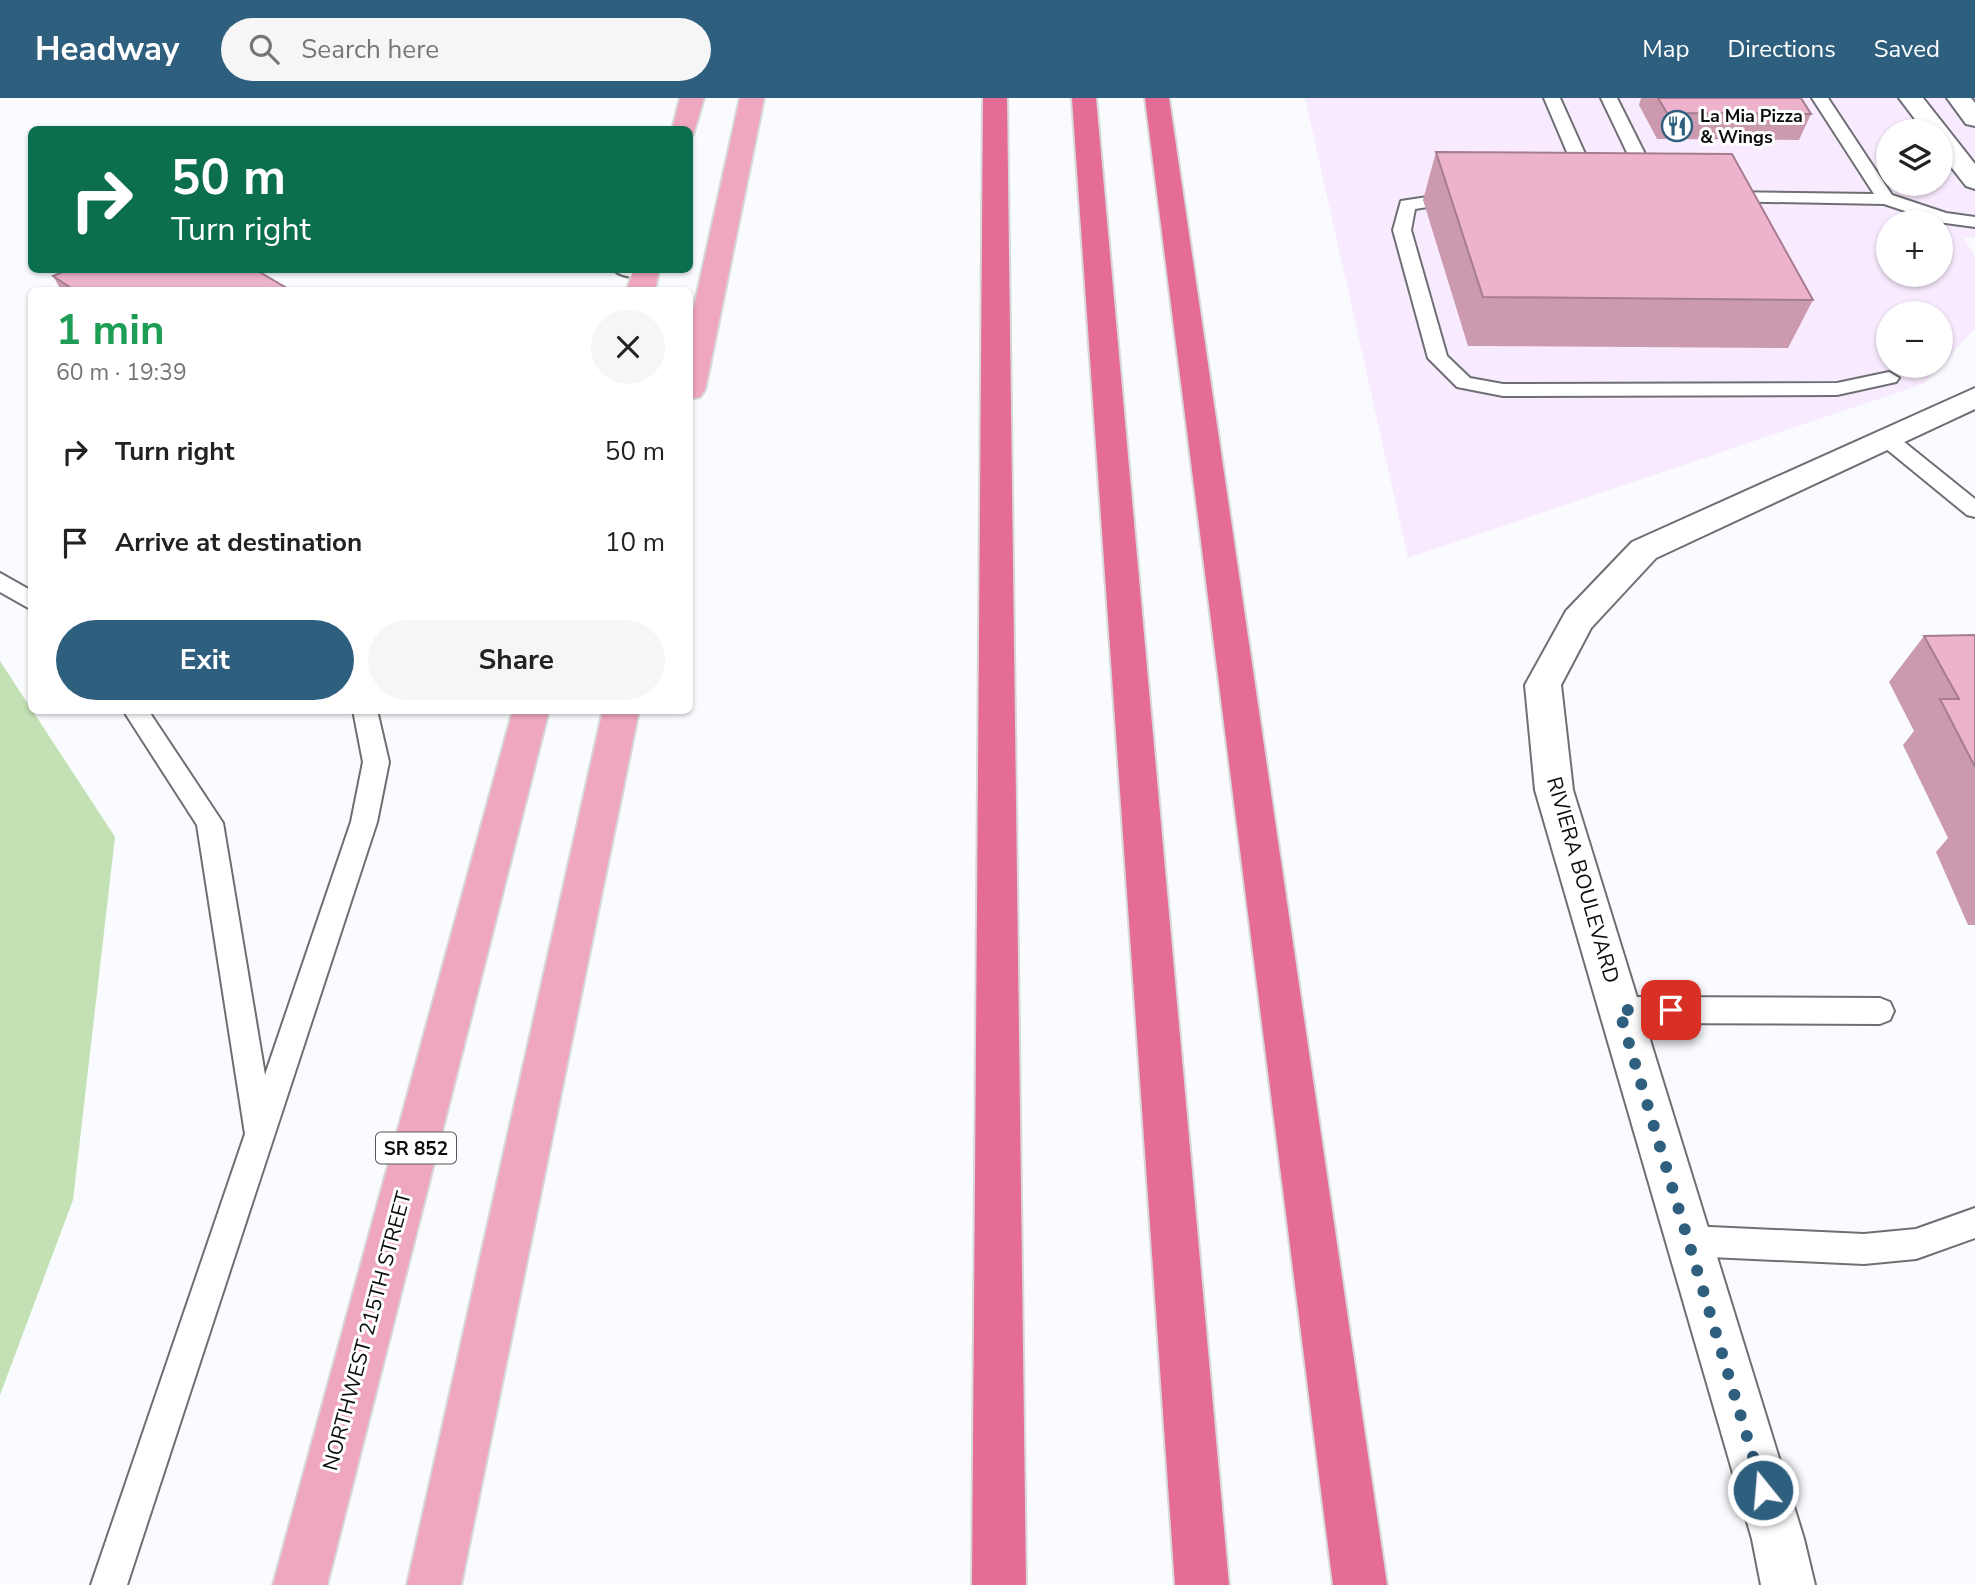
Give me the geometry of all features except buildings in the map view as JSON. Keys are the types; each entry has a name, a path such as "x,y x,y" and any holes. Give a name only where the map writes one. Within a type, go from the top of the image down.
{"highway":[{"path":"995,98 999,1585"},
{"path":"1084,98 1202,1585"},
{"path":"1157,98 1360,1585"}],"main road":[{"path":"685,126 692,98"},
{"path":"693,376 752,98"},
{"name":"NORTHWEST 215TH STREET","path":"300,1585 530,714"},
{"path":"434,1585 620,714"}],"street":[{"path":"1911,98 1927,119"},
{"path":"1959,98 1975,119"},
{"path":"1953,153 1975,181"},
{"name":"RIVIERA BOULEVARD","path":"1788,1585 1778,1539 1554,790 1543,685 1578,620 1644,550 1975,397"}],"lane":[{"path":"1552,98 1602,196 1570,196"},
{"path":"1609,98 1664,197 1633,197"},
{"path":"1821,98 1886,199"},
{"path":"1479,195 1407,205 1402,230 1438,358 1464,383 1503,390 1837,389 1889,378"},
{"path":"1698,197 1886,199 1944,218 1975,222"},
{"path":"1886,438 1975,510"},
{"path":"0,581 28,599"},
{"path":"138,714 210,823 260,1134"},
{"path":"109,1585 364,822 376,761 366,714"},
{"path":"1619,1010 1880,1011"},
{"path":"1689,1241 1864,1249 1916,1244 1975,1223"}],"shaded area":[{"path":"1305,98 1975,98 1975,238 1962,237 1975,255 1975,328 1953,353 1953,301 1876,301 1876,378 1929,378 1923,384 1408,558"}],"green space":[{"path":"0,661 28,704 28,714 35,714 115,837 73,1200 0,1395"}],"place":[{"name":"La Mia Pizza & Wings","path":"1677,126"}],"route":[{"path":"1671,1010 1619,1010 1763,1490"}]}
